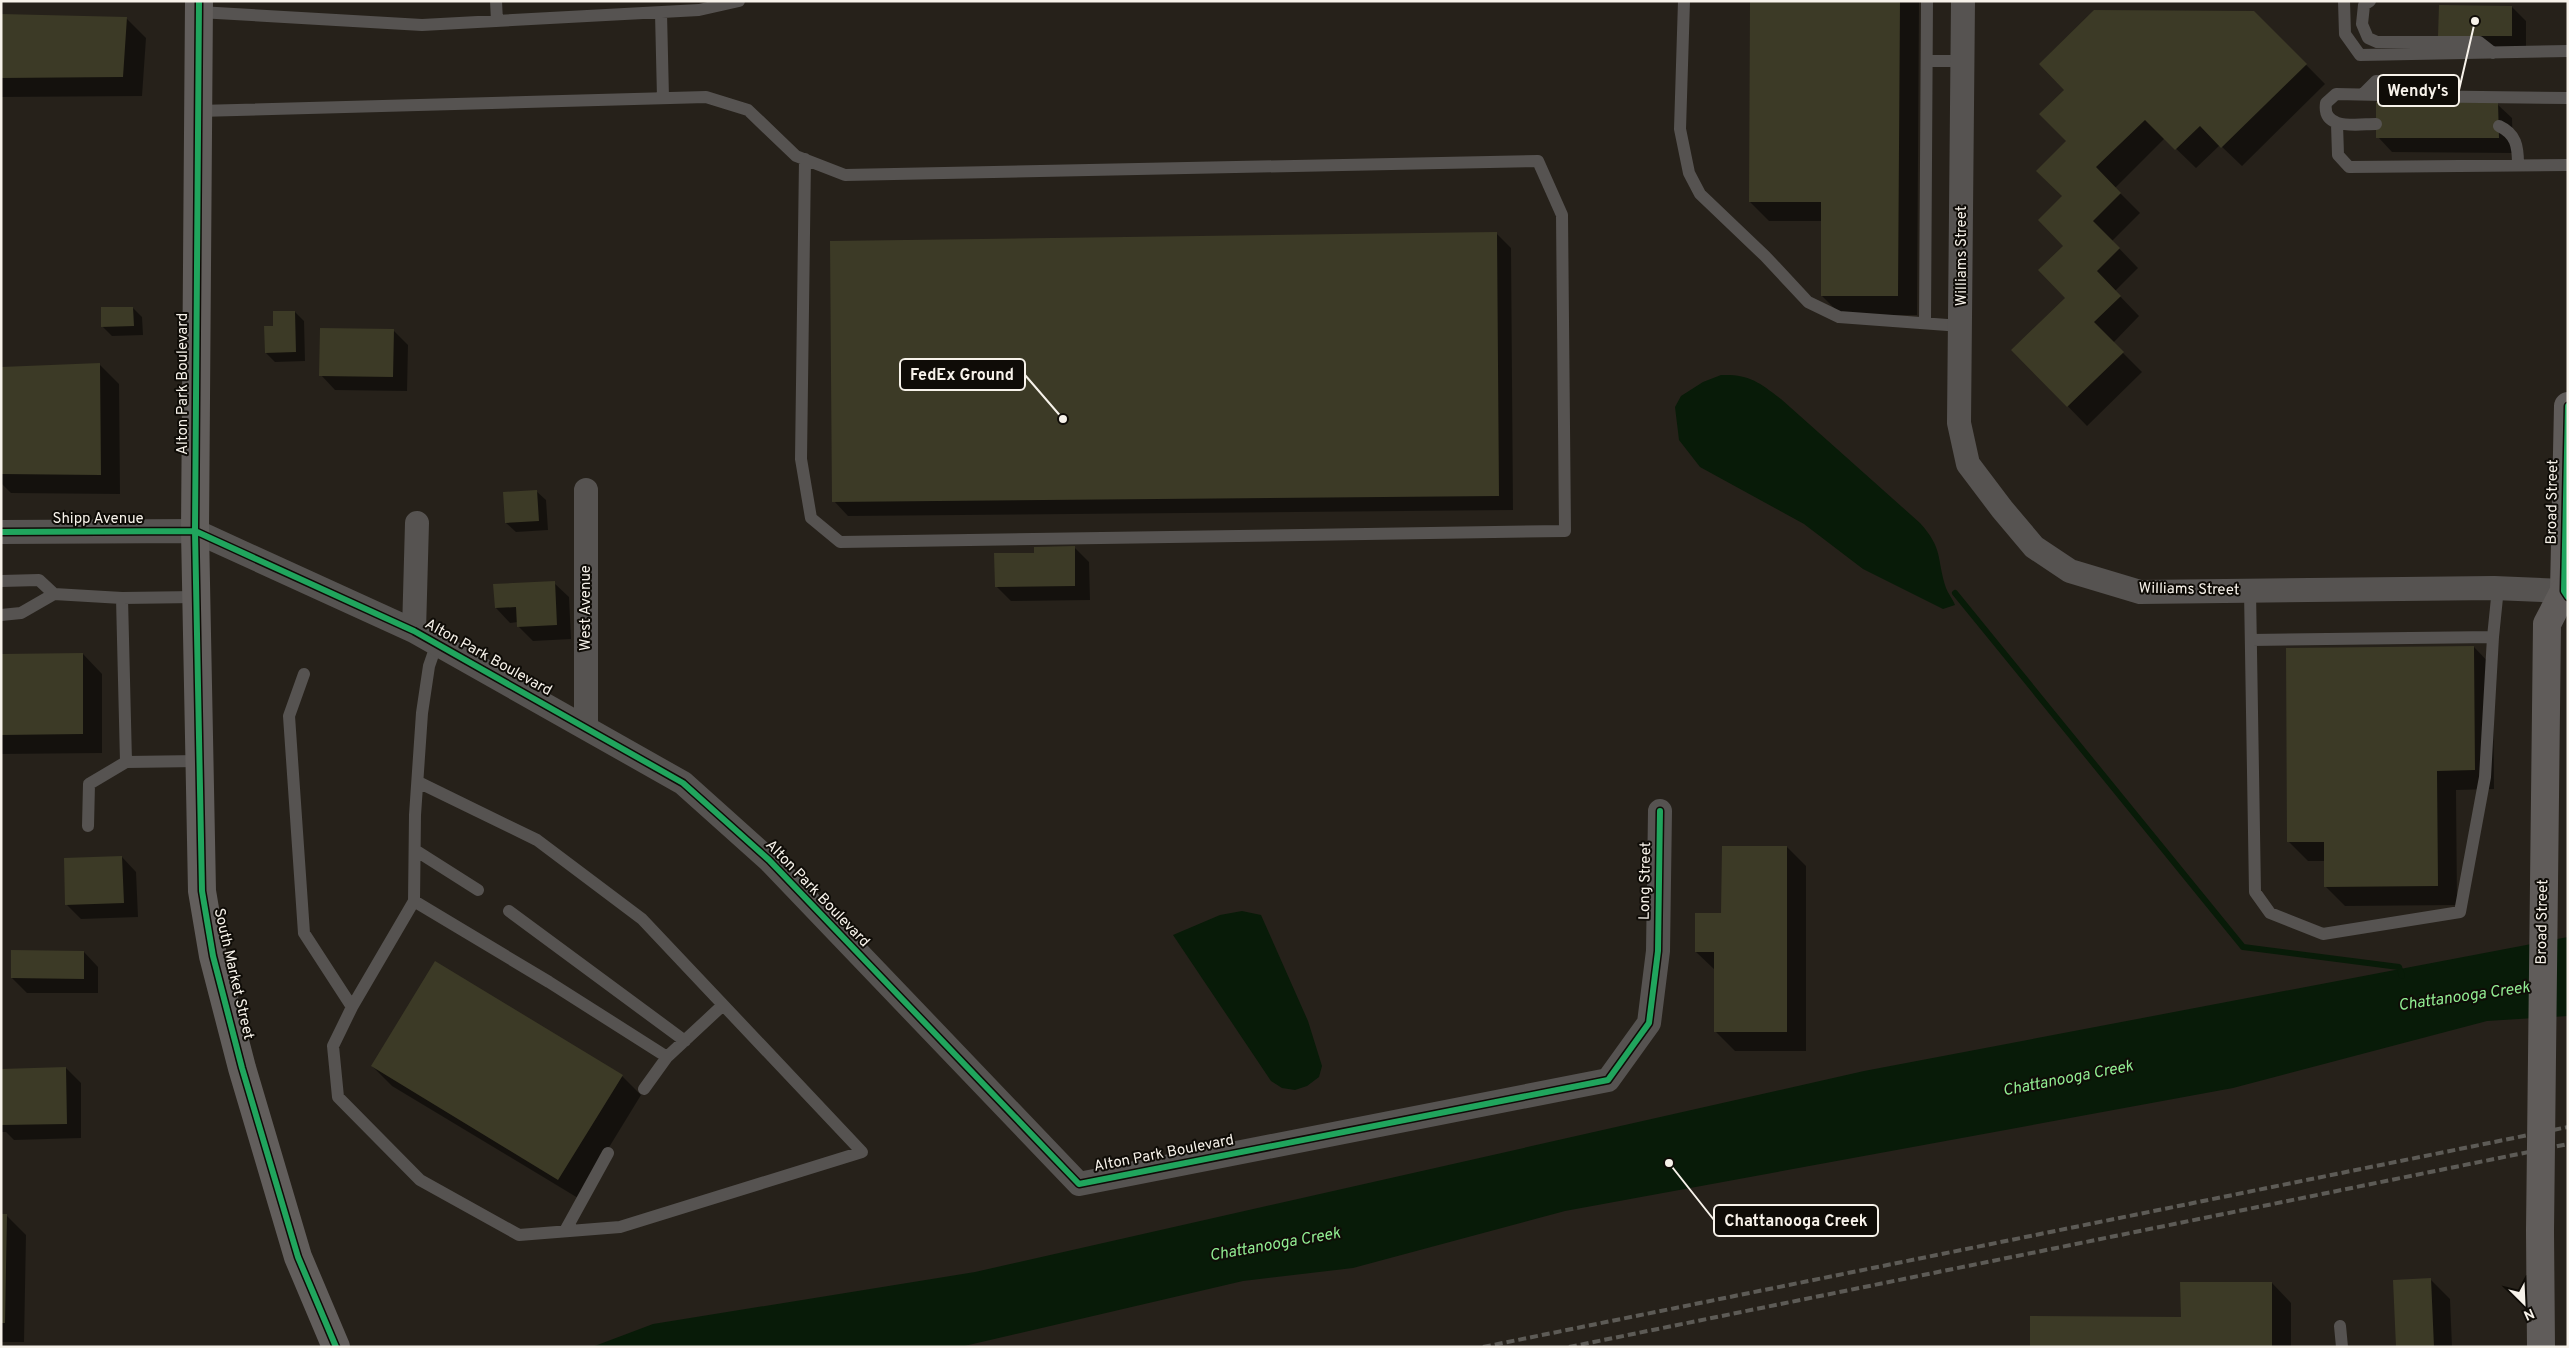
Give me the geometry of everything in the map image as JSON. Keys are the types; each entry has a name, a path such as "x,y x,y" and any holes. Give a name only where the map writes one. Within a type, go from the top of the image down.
{"main road":[{"name":"Alton Park Boulevard","path":"195,531 199,6"},
{"name":"Broad Street","path":"2541,1347 2540,1231 2547,624 2566,594 2568,406"},
{"name":"South Market Street","path":"195,531 202,891 213,956 242,1068 298,1257 336,1347"}],"street":[{"name":"Williams Street","path":"1963,1 1959,423 1968,464 2002,510 2034,546 2070,572 2140,592 2498,588 2566,594"},
{"name":"West Avenue","path":"586,490 586,726"},
{"path":"414,631 417,522"},
{"name":"Shipp Avenue","path":"1,532 195,531"},
{"name":"Alton Park Boulevard","path":"195,531 414,631 586,726 683,783 769,860 1079,1184 1608,1080 1649,1023 1658,951"},
{"name":"Long Street","path":"1658,951 1660,811"}],"lane":[{"path":"496,1 497,21"},
{"path":"199,6 422,25 661,13 699,10 739,1"},
{"path":"1684,1 1680,129 1690,173 1700,194 1765,256 1808,302 1839,317 1961,326"},
{"path":"1925,323 1927,1"},
{"path":"2344,1 2345,34 2360,55 2568,52"},
{"path":"2370,1 2364,4 2362,24 2368,38 2377,42 2478,42 2493,53"},
{"path":"661,13 663,98"},
{"path":"1927,61 1963,62"},
{"path":"2363,94 2376,82 2408,83 2421,95"},
{"path":"2376,124 2337,124 2329,120 2326,114 2327,99 2336,94 2382,95"},
{"path":"2400,96 2568,98"},
{"path":"198,111 706,97 748,110 796,156 805,159 845,175 1538,162 1562,215 1565,531 840,542 811,518 801,459 805,159"},
{"path":"2337,124 2338,155 2349,167 2568,164"},
{"path":"2499,126 2508,130 2513,136 2518,164"},
{"path":"1,581 39,580 54,594"},
{"path":"2250,591 2255,892 2270,913 2323,934 2460,912 2485,777 2493,637 2498,588"},
{"path":"1,615 21,613 54,594 122,598 196,597"},
{"path":"122,598 126,762"},
{"path":"2251,640 2493,637"},
{"path":"418,782 537,840 642,919 862,1152 620,1227 519,1235 420,1180 338,1097 332,1046 352,1007 414,901 415,850 418,782 422,713 436,643"},
{"path":"304,674 289,716 304,933 352,1007"},
{"path":"88,826 90,784 126,762 200,761"},
{"path":"415,850 478,890"},
{"path":"414,901 549,982 667,1057"},
{"path":"509,911 685,1041"},
{"path":"644,1089 667,1057 723,1005"},
{"path":"565,1231 608,1153"},
{"path":"2340,1326 2342,1347"}],"water":[{"path":"1721,375 1739,376 1753,380 1773,393 1920,523 1928,532 1936,547 1946,588 1955,605 1943,609 1863,569 1804,524 1700,467 1679,440 1675,407 1681,396 1703,382"},
{"path":"1242,911 1261,915 1308,1021 1322,1066 1319,1077 1307,1086 1295,1090 1282,1088 1271,1081 1173,935 1220,915"},
{"path":"2568,937 2568,1016 2487,1021 2233,1088 1565,1211 1353,1268 1243,1281 960,1347 592,1347 653,1324 975,1272 1864,1071"}],"building":[{"path":"1750,1 1900,1 1898,296 1821,296 1821,202 1749,202"},
{"path":"2439,5 2512,6 2512,36 2438,36"},
{"path":"2094,10 2254,11 2307,64 2221,148 2200,126 2175,150 2145,120 2096,167 2121,193 2093,221 2120,248 2097,271 2121,296 2094,322 2124,352 2067,407 2011,350 2065,298 2038,270 2063,246 2038,220 2062,196 2036,171 2066,141 2039,114 2064,90 2039,64"},
{"path":"1,14 127,17 123,77 1,78"},
{"path":"2381,84 2400,84 2400,101 2498,102 2499,138 2376,138 2376,102 2381,102"},
{"path":"1497,232 1499,496 832,502 830,241"},
{"path":"101,307 133,307 134,326 101,327"},
{"path":"273,311 295,311 296,352 265,353 264,326 273,326"},
{"path":"320,328 394,329 393,377 319,376"},
{"path":"100,363 101,475 1,474 1,367"},
{"path":"537,490 539,521 505,523 503,492"},
{"path":"1075,546 1075,586 995,587 994,553 1034,553 1034,547"},
{"path":"555,581 557,625 517,627 516,607 495,608 493,584"},
{"path":"2474,646 2475,770 2437,771 2438,886 2324,887 2324,842 2287,842 2286,648"},
{"path":"83,653 83,734 1,735 1,654"},
{"path":"1722,846 1787,846 1787,1032 1714,1032 1714,952 1695,952 1695,913 1721,913"},
{"path":"122,856 124,903 65,905 64,858"},
{"path":"11,950 84,951 84,979 11,978"},
{"path":"435,961 623,1075 558,1180 371,1066"},
{"path":"66,1067 67,1124 1,1125 1,1069"},
{"path":"1,1214 7,1214 5,1323 1,1323"},
{"path":"2431,1278 2434,1347 2396,1347 2393,1280"},
{"path":"2180,1282 2272,1282 2272,1347 2030,1347 2030,1316 2181,1317"}],"waterway":[{"path":"1955,593 2243,947 2399,967 2402,976"}],"railway":[{"path":"1483,1347 2568,1127"},
{"path":"1569,1347 2568,1144"}],"cycle path":[{"path":"199,1 195,531 202,891 213,956 242,1068 298,1257 336,1347"},
{"path":"2568,406 2564,591 2568,597"},
{"path":"1,532 195,531 414,631 683,783 769,860 1079,1184 1608,1080 1649,1023 1658,951 1660,811"}],"place":[{"name":"Wendy's","path":"2475,21"},
{"name":"FedEx Ground","path":"1063,419"},
{"name":"Chattanooga Creek","path":"1669,1163"}]}
